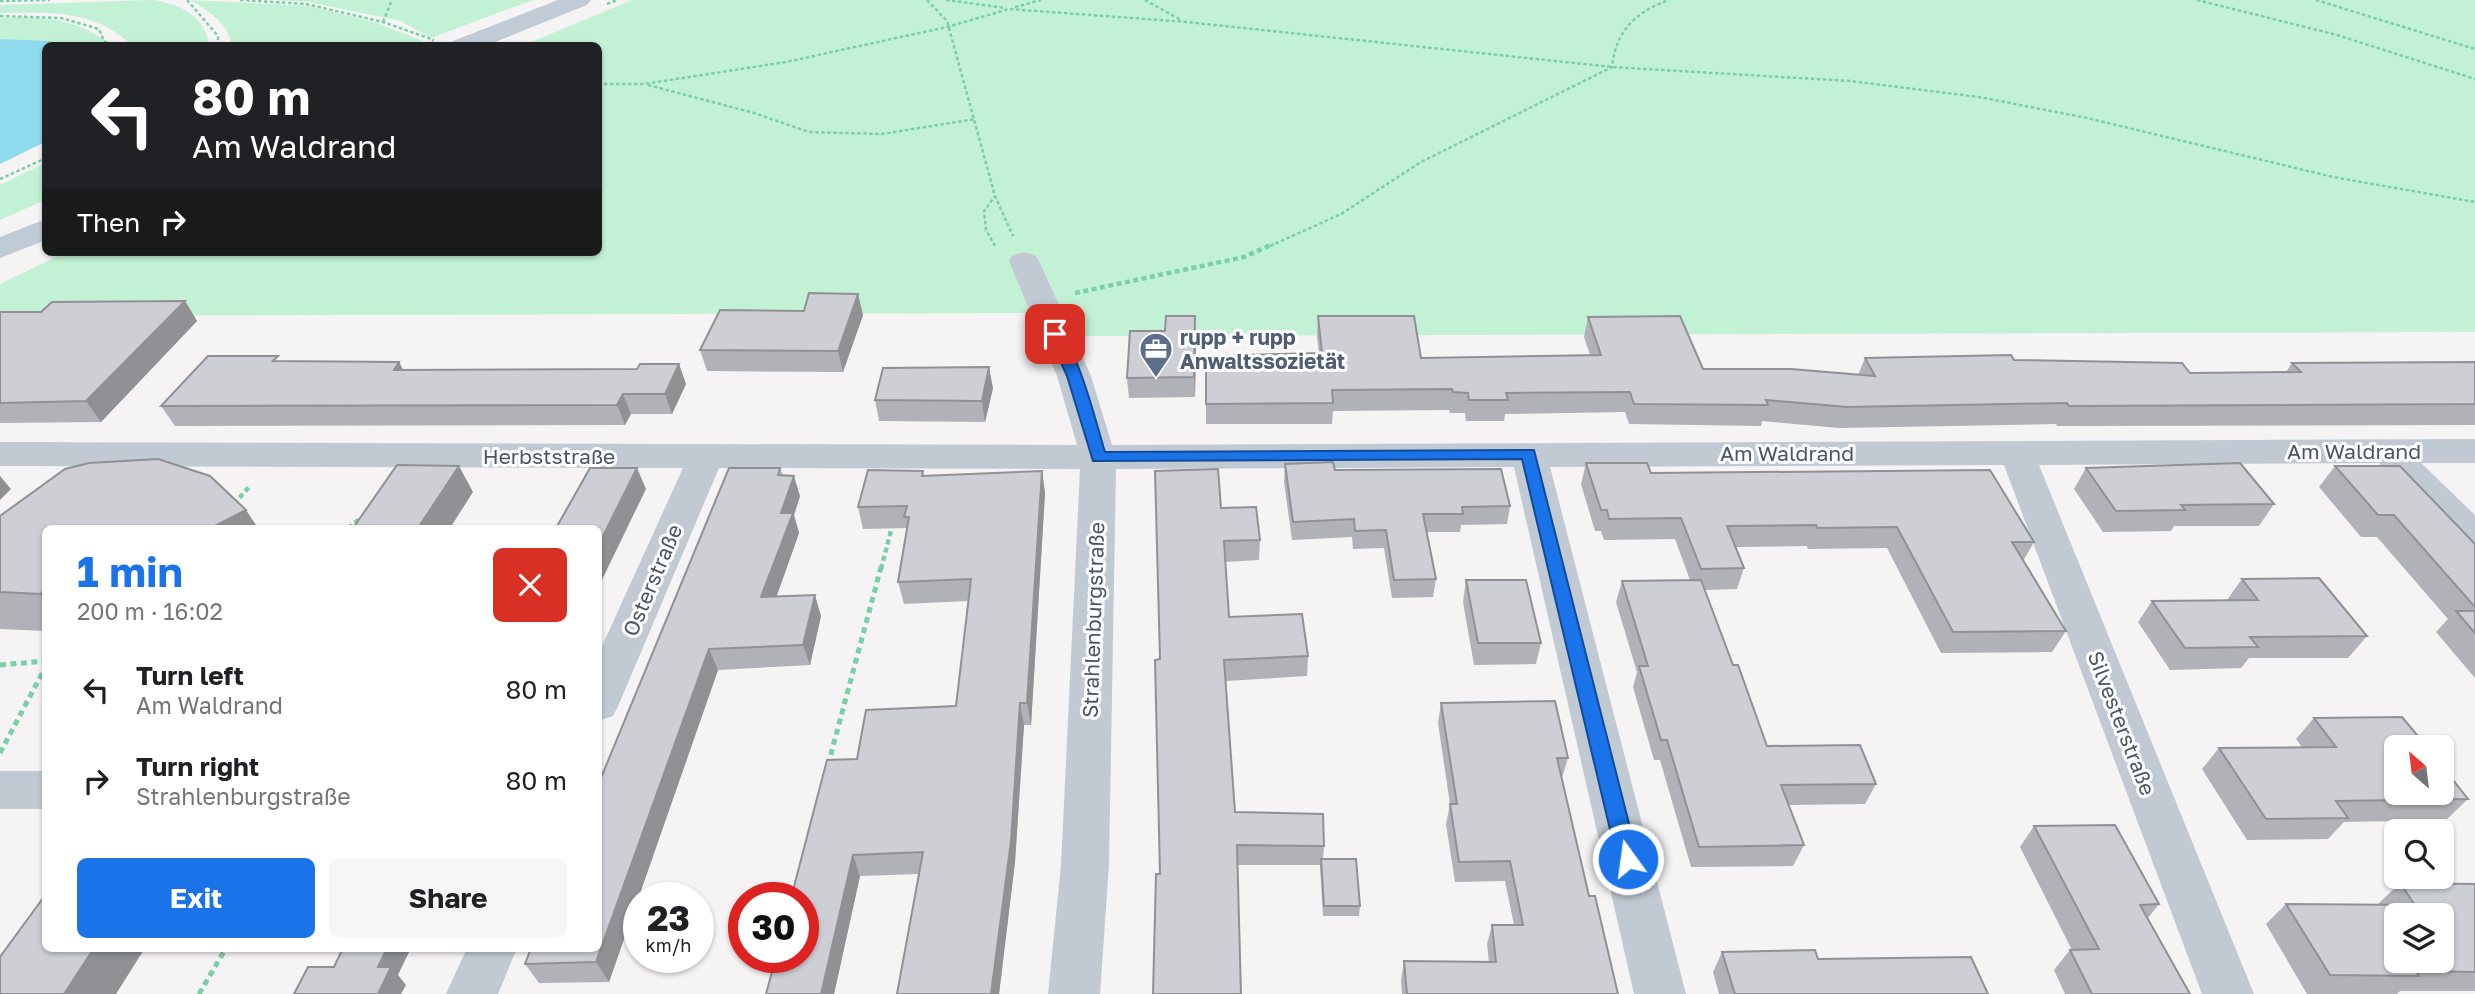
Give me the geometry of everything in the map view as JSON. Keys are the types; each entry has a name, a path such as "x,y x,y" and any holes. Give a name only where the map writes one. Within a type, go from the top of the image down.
{"main road":[{"path":"472,42 579,0"},
{"path":"0,249 42,230"}],"street":[{"name":"Strahlenburgstraße","path":"1024,261 1074,376 1098,457 1085,865 1074,994"},
{"path":"2388,451 2475,538"},
{"name":"Am Waldrand","path":"1098,457 2475,451"},
{"name":"Silvesterstraße","path":"2017,453 2228,994"},
{"name":"Herbststraße","path":"0,454 1098,457"},
{"path":"1529,454 1660,994"},
{"name":"Osterstraße","path":"602,695 706,456"},
{"path":"0,790 42,790"},
{"path":"472,994 490,952"}],"path":[{"path":"1,2 50,0"},
{"path":"187,0 218,36 218,42"},
{"path":"240,0 306,4 383,22 433,40 429,42"},
{"path":"383,22 392,0"},
{"path":"927,0 947,21 995,196 1024,261"},
{"path":"946,0 1009,9 1187,22 1612,67 1850,81 1979,97 2087,118 2333,177 2475,202"},
{"path":"602,84 644,84 786,62 947,27 1041,0"},
{"path":"1145,0 1187,22"},
{"path":"1612,67 1613,46 1626,27 1645,7 1669,0"},
{"path":"2197,0 2291,21 2403,53 2475,79"},
{"path":"2316,0 2475,49"},
{"path":"0,16 61,18 99,29 106,42"},
{"path":"1042,302 1137,278 1244,257 1341,214 1421,162 1612,67"},
{"path":"644,84 820,133 882,134 975,119"},
{"path":"0,179 42,160"},
{"path":"995,196 984,211 986,230 996,249 1024,261"},
{"path":"241,514 232,507 278,455"},
{"path":"825,778 910,457"},
{"path":"352,525 369,512"},
{"path":"0,665 42,663"},
{"path":"0,754 42,671"},
{"path":"199,994 224,952"}],"green space":[{"path":"153,0 190,13 202,26 208,42 127,42 103,25 87,19 53,13 0,13 0,5"},
{"path":"190,0 308,6 374,22 423,41 231,42 227,31 210,13"},
{"path":"272,0 533,0 431,38 401,21 309,2"},
{"path":"632,0 2475,0 2475,332 1067,336 1059,313 0,316 0,284 58,256 602,256 602,42 531,42"},
{"path":"0,18 30,18 73,24 106,42 42,42 0,39"},
{"path":"42,164 42,201 0,220 0,185"}],"water":[{"path":"0,39 52,42 42,42 42,143 0,164"}],"building":[{"path":"809,293 858,294 838,351 700,350 720,310 804,311"},
{"path":"185,301 86,401 0,403 0,312 41,312 52,302"},
{"path":"1166,316 1195,316 1194,377 1127,378 1130,331 1165,331"},
{"path":"1318,316 1414,316 1421,358 1601,355 1588,317 1680,316 1703,369 1791,369 1875,376 1865,358 2011,355 2014,360 2182,363 2190,373 2301,372 2292,363 2475,362 2475,404 2069,406 2067,403 1847,407 1766,400 1768,405 1634,404 1630,392 1506,393 1508,400 1469,400 1468,393 1453,392 1452,389 1332,390 1333,403 1206,404 1206,356 1322,353"},
{"path":"208,356 278,356 273,361 399,362 394,370 637,369 640,364 679,364 665,394 623,394 617,405 161,406"},
{"path":"989,367 982,401 875,400 883,368"},
{"path":"158,459 210,476 246,510 217,525 42,525 41,594 0,592 0,516 65,469 89,463"},
{"path":"1333,462 1335,470 1501,469 1510,506 1462,507 1463,514 1423,514 1436,579 1394,580 1386,530 1355,531 1354,519 1293,522 1285,464"},
{"path":"1586,463 1647,463 1651,473 1990,470 2034,542 2012,542 2066,631 1953,632 1897,527 1727,526 1744,568 1701,569 1681,518 1609,519 1607,510 1601,510"},
{"path":"2240,463 2274,504 2181,505 2185,510 2116,511 2086,468"},
{"path":"397,465 459,466 420,525 355,525"},
{"path":"2335,466 2400,466 2475,544 2475,607 2394,515 2378,515"},
{"path":"590,468 637,468 602,538 602,525 558,525"},
{"path":"729,468 780,468 778,475 794,476 781,513 793,513 761,597 815,595 803,645 709,649 602,945 602,775"},
{"path":"1218,469 1221,508 1256,507 1260,540 1224,541 1229,617 1302,614 1308,656 1224,660 1235,812 1323,814 1324,846 1237,845 1241,994 1153,994 1156,874 1160,874 1155,660 1160,659 1155,471"},
{"path":"868,470 923,471 922,476 1042,471 1027,703 1020,703 1011,841 991,994 897,994 923,852 853,855 821,994 766,994 772,973 819,973 819,882 795,882 827,760 857,759 866,710 956,706 971,579 898,582 909,517 904,517 907,506 858,507"},
{"path":"2319,578 2367,636 2250,637 2258,647 2185,648 2152,601 2258,600 2242,579"},
{"path":"1466,580 1526,580 1541,643 1478,643"},
{"path":"1701,580 1733,665 1738,665 1767,746 1860,745 1876,784 1781,785 1804,845 1699,847 1667,740 1661,740 1639,666 1648,666 1622,581"},
{"path":"2456,611 2475,611 2475,633"},
{"path":"1555,701 1568,758 1557,758 1589,896 1595,896 1618,994 1407,994 1404,961 1496,962 1492,925 1523,925 1510,861 1459,862 1450,804 1457,804 1441,703"},
{"path":"2402,717 2417,735 2384,735 2384,800 2336,801 2348,818 2266,819 2219,748 2336,747 2314,718"},
{"path":"2454,781 2468,799 2454,799"},
{"path":"2115,825 2159,904 2140,905 2190,994 2092,994 2070,950 2099,949 2034,826"},
{"path":"1321,859 1356,859 1360,906 1324,906"},
{"path":"2454,884 2475,884 2475,972 2454,972 2454,903 2414,903 2404,889 2454,889"},
{"path":"42,899 42,952 91,952 64,994 0,994 0,957"},
{"path":"2286,904 2384,905 2384,973 2417,973 2419,976 2330,975"},
{"path":"1815,950 1818,959 1971,957 1988,994 1735,994 1722,952"},
{"path":"341,952 385,952 378,967 391,967 378,994 294,994 308,967 334,967"},
{"path":"530,952 600,952 596,962 525,964"}],"place":[{"name":"rupp + rupp Anwaltssozietät","path":"1156,379"}],"route":[{"path":"1055,334 1074,376 1098,457 1529,454 1628,859"}]}
